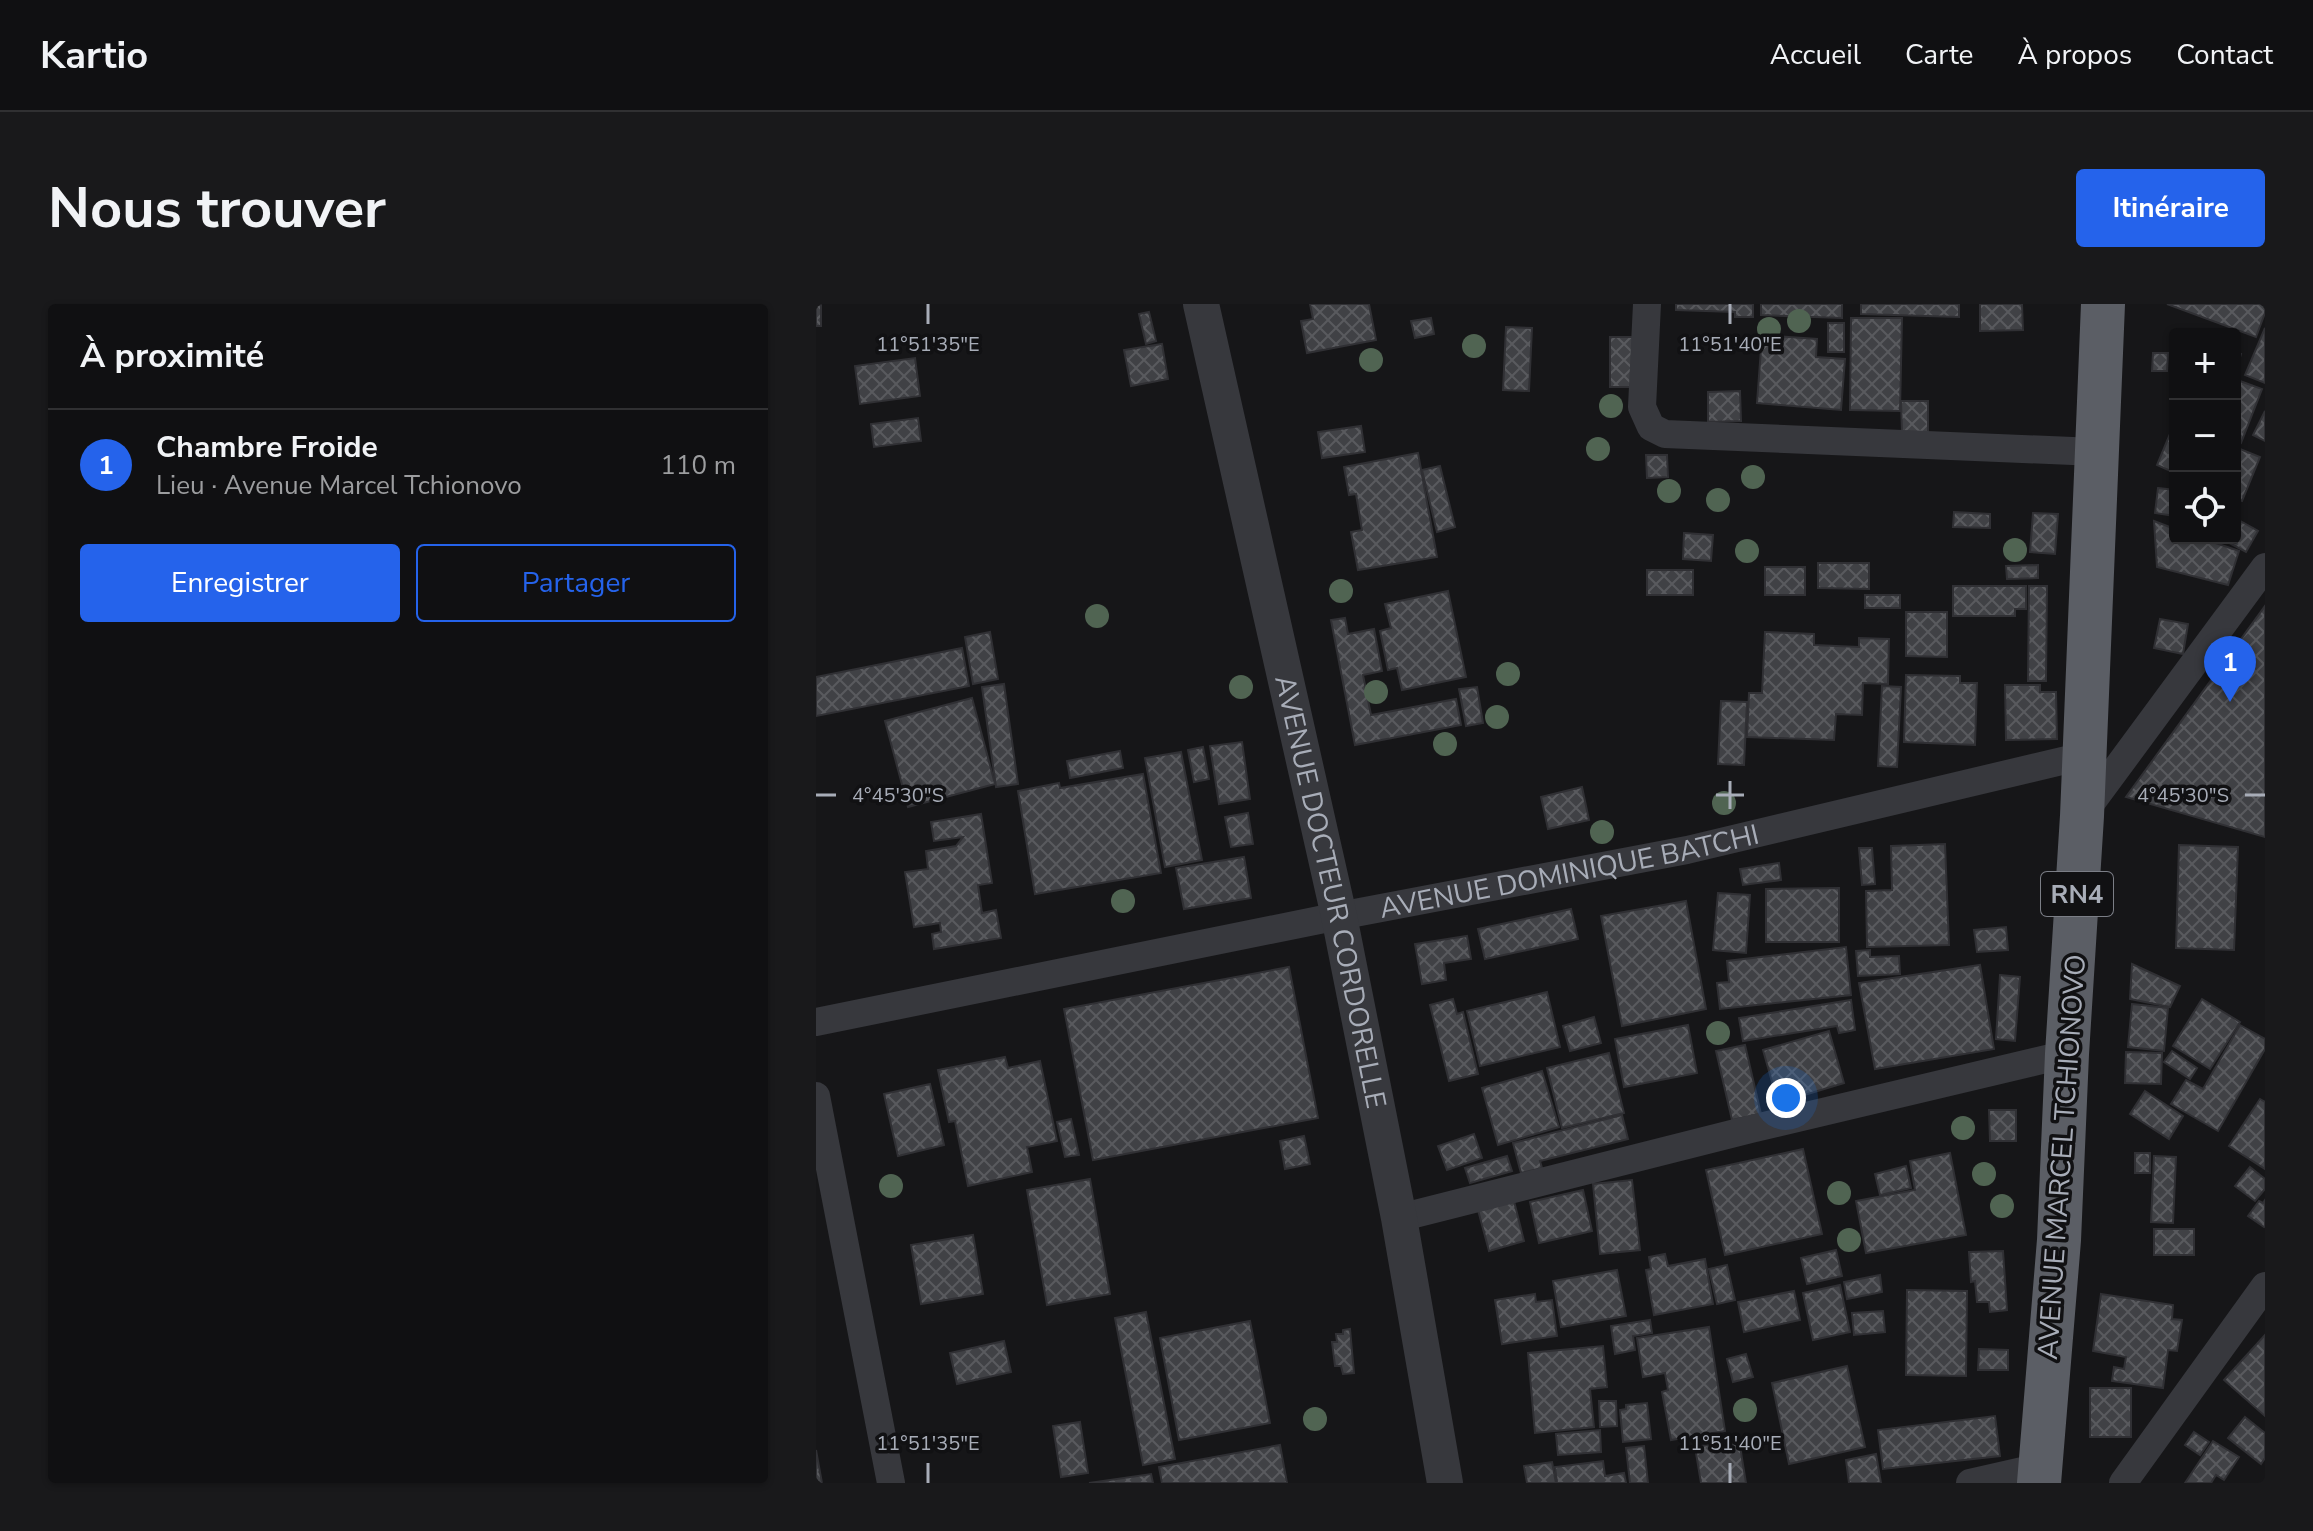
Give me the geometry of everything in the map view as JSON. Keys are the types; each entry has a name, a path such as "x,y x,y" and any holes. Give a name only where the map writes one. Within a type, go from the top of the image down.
{"highway":[{"name":"AVENUE MARCEL TCHIONOVO","path":"2040,1475 2059,1240 2082,816 2103,304"}],"street":[{"name":"AVENUE DOCTEUR CORDORELLE","path":"1201,304 1339,916 1399,1218 1445,1483"},
{"path":"1647,304 1642,407 1651,427 1665,434 2096,452"},
{"path":"2082,816 2265,567"},
{"name":"AVENUE DOMINIQUE BATCHI","path":"816,1022 1339,916 1687,850 2083,756"},
{"path":"1399,1218 1751,1129 2067,1054"},
{"path":"816,1096 891,1483"},
{"path":"2123,1483 2265,1286"},
{"path":"1970,1483 2040,1475"}],"building":[{"path":"816,304 821,304 821,326 816,326"},
{"path":"1310,304 1369,304 1376,340 1307,353 1301,321 1313,319"},
{"path":"1676,304 1753,304 1753,317 1735,317 1735,312 1676,310"},
{"path":"1761,304 1842,304 1842,318 1761,315"},
{"path":"1861,304 1959,304 1959,317 1861,314"},
{"path":"1980,304 2022,304 2023,330 1980,331"},
{"path":"2167,304 2265,304 2256,337 2241,331 2241,328 2232,328"},
{"path":"1149,312 1156,341 1146,344 1139,314"},
{"path":"1431,318 1434,334 1415,338 1411,321"},
{"path":"1851,318 1902,318 1900,411 1850,410"},
{"path":"1828,323 1844,323 1844,352 1828,352"},
{"path":"1506,327 1532,328 1529,391 1503,390"},
{"path":"2265,328 2265,383 2245,375"},
{"path":"1762,335 1817,339 1816,357 1845,359 1841,410 1757,403"},
{"path":"1610,337 1634,337 1634,387 1610,387"},
{"path":"1162,344 1168,379 1131,386 1124,350"},
{"path":"2153,353 2168,353 2167,371 2152,371"},
{"path":"915,358 920,396 860,404 855,366"},
{"path":"2241,381 2262,389 2241,443"},
{"path":"1740,391 1741,421 1708,422 1708,392"},
{"path":"1901,401 1928,401 1928,432 1902,433"},
{"path":"2265,411 2265,441 2253,435"},
{"path":"918,418 921,441 874,447 871,424"},
{"path":"1361,426 1365,452 1322,458 1318,432"},
{"path":"2169,436 2169,470 2157,465"},
{"path":"2241,449 2260,457 2241,501"},
{"path":"1418,453 1437,557 1358,570 1351,532 1362,530 1356,494 1349,495 1344,467"},
{"path":"1646,455 1667,455 1668,477 1647,478"},
{"path":"1440,466 1455,527 1437,532 1422,470"},
{"path":"2158,488 2169,489 2169,515 2155,513"},
{"path":"1954,512 1990,514 1990,528 1953,527"},
{"path":"2033,513 2058,514 2055,554 2030,552"},
{"path":"2154,521 2169,527 2169,544 2219,544 2239,551 2228,585 2157,567"},
{"path":"2241,521 2258,531 2246,552 2231,544 2241,544"},
{"path":"1684,533 1713,535 1711,561 1683,559"},
{"path":"1818,563 1869,563 1869,589 1818,588"},
{"path":"2038,565 2038,578 2007,579 2006,566"},
{"path":"1765,567 1805,567 1805,595 1765,595"},
{"path":"1647,570 1693,570 1693,595 1647,595"},
{"path":"1953,586 2026,586 2026,609 2015,609 2015,616 1953,616"},
{"path":"2029,586 2047,586 2046,681 2028,681"},
{"path":"1448,591 1466,677 1402,690 1397,668 1388,670 1380,631 1391,628 1385,604"},
{"path":"1865,595 1900,595 1900,608 1865,608"},
{"path":"2265,606 2265,837 2126,797"},
{"path":"1906,612 1947,612 1947,657 1906,656"},
{"path":"1345,618 1348,634 1374,629 1382,671 1363,675 1371,715 1456,699 1461,725 1355,745 1331,620"},
{"path":"2160,619 2188,624 2183,654 2154,648"},
{"path":"990,632 998,679 973,684 965,637"},
{"path":"1765,632 1814,634 1814,645 1859,647 1859,638 1889,639 1888,684 1863,683 1862,715 1836,714 1834,740 1747,737 1749,693 1762,693"},
{"path":"962,648 969,686 816,716 816,677"},
{"path":"1906,675 1960,676 1960,683 1977,683 1975,745 1904,742"},
{"path":"1004,684 1018,784 996,787 982,687"},
{"path":"2005,685 2040,685 2040,692 2056,692 2057,739 2006,740"},
{"path":"1882,686 1901,687 1897,767 1878,766"},
{"path":"1477,687 1483,723 1466,726 1459,689"},
{"path":"972,698 995,784 908,807 885,721"},
{"path":"1721,701 1747,702 1744,765 1718,764"},
{"path":"1242,742 1250,799 1219,804 1210,746"},
{"path":"1203,747 1209,779 1194,782 1188,750"},
{"path":"1120,751 1123,768 1070,778 1067,761"},
{"path":"1181,752 1202,860 1165,867 1145,758"},
{"path":"1143,774 1161,873 1035,894 1018,791 1059,783 1060,788"},
{"path":"1582,787 1589,820 1548,829 1541,797"},
{"path":"1248,813 1253,844 1231,847 1225,817"},
{"path":"981,814 992,883 978,885 982,913 996,910 1001,938 934,949 932,934 941,932 940,923 914,927 905,872 928,869 926,851 956,846 963,837 934,841 931,822"},
{"path":"1945,844 1949,945 1867,947 1866,891 1892,890 1891,846"},
{"path":"2179,845 2238,847 2234,950 2176,948"},
{"path":"1859,848 1872,848 1875,884 1862,885"},
{"path":"1244,857 1251,898 1184,909 1176,868"},
{"path":"1779,863 1781,880 1743,885 1740,869"},
{"path":"1839,888 1839,942 1766,942 1766,889"},
{"path":"1718,893 1750,895 1746,953 1713,950"},
{"path":"1686,901 1706,1009 1622,1026 1601,916"},
{"path":"1571,909 1578,939 1485,959 1478,929"},
{"path":"2006,927 2008,950 1977,952 1974,930"},
{"path":"1467,936 1471,959 1444,963 1446,980 1422,984 1415,944"},
{"path":"1846,947 1851,995 1720,1009 1717,983 1729,982 1727,961"},
{"path":"1870,950 1870,957 1899,956 1900,974 1858,976 1856,951"},
{"path":"2132,964 2180,986 2170,1007 2130,999"},
{"path":"1980,965 1994,1049 1875,1069 1859,983"},
{"path":"1289,967 1318,1118 1093,1160 1064,1009"},
{"path":"2000,975 2020,977 2015,1041 1996,1039"},
{"path":"1547,992 1560,1047 1480,1066 1467,1011"},
{"path":"1453,999 1457,1014 1463,1012 1478,1074 1449,1081 1430,1005"},
{"path":"2202,999 2240,1022 2210,1069 2173,1046"},
{"path":"1851,1000 1855,1030 1839,1033 1837,1026 1743,1041 1739,1018"},
{"path":"2132,1004 2168,1008 2164,1051 2128,1047"},
{"path":"1594,1017 1601,1043 1570,1051 1563,1026"},
{"path":"1688,1025 1697,1073 1624,1087 1615,1039"},
{"path":"2240,1025 2265,1039 2265,1049 2218,1131 2171,1104 2186,1080 2203,1089"},
{"path":"1829,1031 1844,1083 1778,1103 1763,1050"},
{"path":"1745,1045 1761,1114 1732,1120 1716,1051"},
{"path":"2172,1051 2197,1068 2190,1079 2164,1062"},
{"path":"2126,1052 2162,1053 2161,1084 2125,1083"},
{"path":"1609,1053 1624,1113 1562,1128 1547,1068"},
{"path":"1005,1057 1008,1068 1040,1061 1057,1141 1027,1147 1032,1172 968,1186 955,1121 949,1122 938,1070"},
{"path":"1542,1071 1559,1127 1498,1145 1482,1088"},
{"path":"930,1084 944,1145 898,1156 884,1094"},
{"path":"2145,1091 2183,1116 2169,1139 2130,1114"},
{"path":"2260,1099 2265,1102 2265,1169 2229,1146"},
{"path":"1989,1110 2016,1110 2016,1141 1990,1141"},
{"path":"1622,1115 1628,1139 1540,1161 1542,1168 1521,1173 1513,1143"},
{"path":"1071,1119 1079,1155 1065,1157 1057,1122"},
{"path":"1474,1134 1482,1158 1447,1170 1438,1146"},
{"path":"1304,1136 1310,1164 1285,1169 1280,1141"},
{"path":"1803,1149 1822,1234 1725,1255 1706,1170"},
{"path":"1950,1153 1966,1235 1866,1253 1856,1201 1915,1190 1910,1161"},
{"path":"2135,1153 2150,1153 2150,1173 2135,1173"},
{"path":"1507,1156 1512,1171 1470,1183 1465,1168"},
{"path":"2154,1156 2176,1157 2173,1223 2151,1222"},
{"path":"1906,1166 1911,1188 1880,1195 1875,1174"},
{"path":"2250,1167 2265,1179 2265,1189 2255,1201 2235,1186"},
{"path":"1090,1179 1110,1294 1047,1305 1027,1190"},
{"path":"1632,1180 1640,1250 1600,1254 1593,1184"},
{"path":"1583,1190 1592,1231 1539,1243 1530,1202"},
{"path":"2265,1200 2264,1227 2248,1216 2259,1201 2263,1203"},
{"path":"1514,1201 1524,1241 1489,1251 1478,1210"},
{"path":"2154,1229 2194,1229 2194,1255 2154,1255"},
{"path":"973,1235 983,1294 921,1304 911,1245"},
{"path":"1836,1250 1842,1276 1807,1284 1801,1258"},
{"path":"2003,1251 2007,1310 1990,1312 1989,1302 1977,1302 1975,1281 1971,1282 1969,1252"},
{"path":"1665,1254 1668,1266 1705,1259 1713,1304 1654,1315 1646,1270 1651,1269 1649,1257"},
{"path":"1727,1265 1735,1300 1717,1304 1709,1269"},
{"path":"1617,1270 1626,1316 1561,1327 1553,1281"},
{"path":"1880,1275 1882,1292 1847,1299 1844,1282"},
{"path":"1840,1285 1850,1332 1813,1340 1803,1293"},
{"path":"1907,1290 1967,1291 1966,1376 1906,1375"},
{"path":"1794,1291 1800,1320 1744,1332 1738,1302"},
{"path":"1535,1294 1536,1302 1552,1300 1557,1336 1502,1344 1495,1300"},
{"path":"2101,1294 2173,1305 2172,1319 2182,1320 2177,1351 2168,1350 2163,1388 2112,1381 2114,1367 2124,1369 2126,1357 2093,1351"},
{"path":"1883,1311 1885,1332 1854,1335 1852,1313"},
{"path":"1146,1312 1175,1459 1143,1465 1115,1318"},
{"path":"1650,1320 1652,1333 1633,1336 1635,1350 1615,1354 1611,1326"},
{"path":"1250,1321 1270,1423 1179,1440 1160,1338"},
{"path":"1709,1327 1725,1431 1671,1440 1662,1392 1668,1390 1665,1373 1643,1377 1637,1338"},
{"path":"1350,1329 1354,1373 1343,1374 1341,1366 1335,1366 1332,1342 1337,1342 1336,1334"},
{"path":"2265,1335 2265,1416 2224,1380"},
{"path":"1004,1341 1011,1372 957,1384 950,1353"},
{"path":"1603,1346 1607,1387 1590,1389 1594,1427 1535,1433 1528,1353"},
{"path":"1979,1349 2008,1350 2008,1370 1978,1370"},
{"path":"1746,1354 1753,1377 1733,1382 1727,1359"},
{"path":"1847,1366 1865,1447 1789,1464 1772,1383"},
{"path":"2090,1388 2131,1388 2131,1437 2090,1437"},
{"path":"1599,1401 1616,1401 1617,1426 1600,1427"},
{"path":"1647,1403 1651,1439 1623,1442 1620,1410 1626,1409 1626,1405"},
{"path":"1995,1416 2000,1456 1883,1469 1878,1430"},
{"path":"2245,1417 2265,1433 2265,1458 2261,1464 2228,1438"},
{"path":"1080,1422 1088,1473 1061,1477 1053,1426"},
{"path":"1600,1430 1601,1452 1558,1455 1556,1434"},
{"path":"2194,1432 2209,1442 2200,1455 2185,1445"},
{"path":"1739,1440 1746,1483 1701,1483 1695,1447"},
{"path":"2213,1441 2239,1457 2224,1480 2216,1475 2211,1483 2185,1483"},
{"path":"1280,1445 1287,1483 1162,1483 1159,1467"},
{"path":"1644,1446 1648,1483 1630,1483 1626,1448"},
{"path":"816,1450 822,1483 816,1483"},
{"path":"1876,1454 1881,1483 1849,1483 1846,1460"},
{"path":"1603,1461 1605,1476 1624,1473 1626,1483 1557,1483 1555,1467"},
{"path":"1552,1462 1556,1483 1527,1483 1524,1466"},
{"path":"1151,1474 1153,1483 1089,1483"}],"place":[{"name":"Chambre Froide","path":"2230,702"}]}
